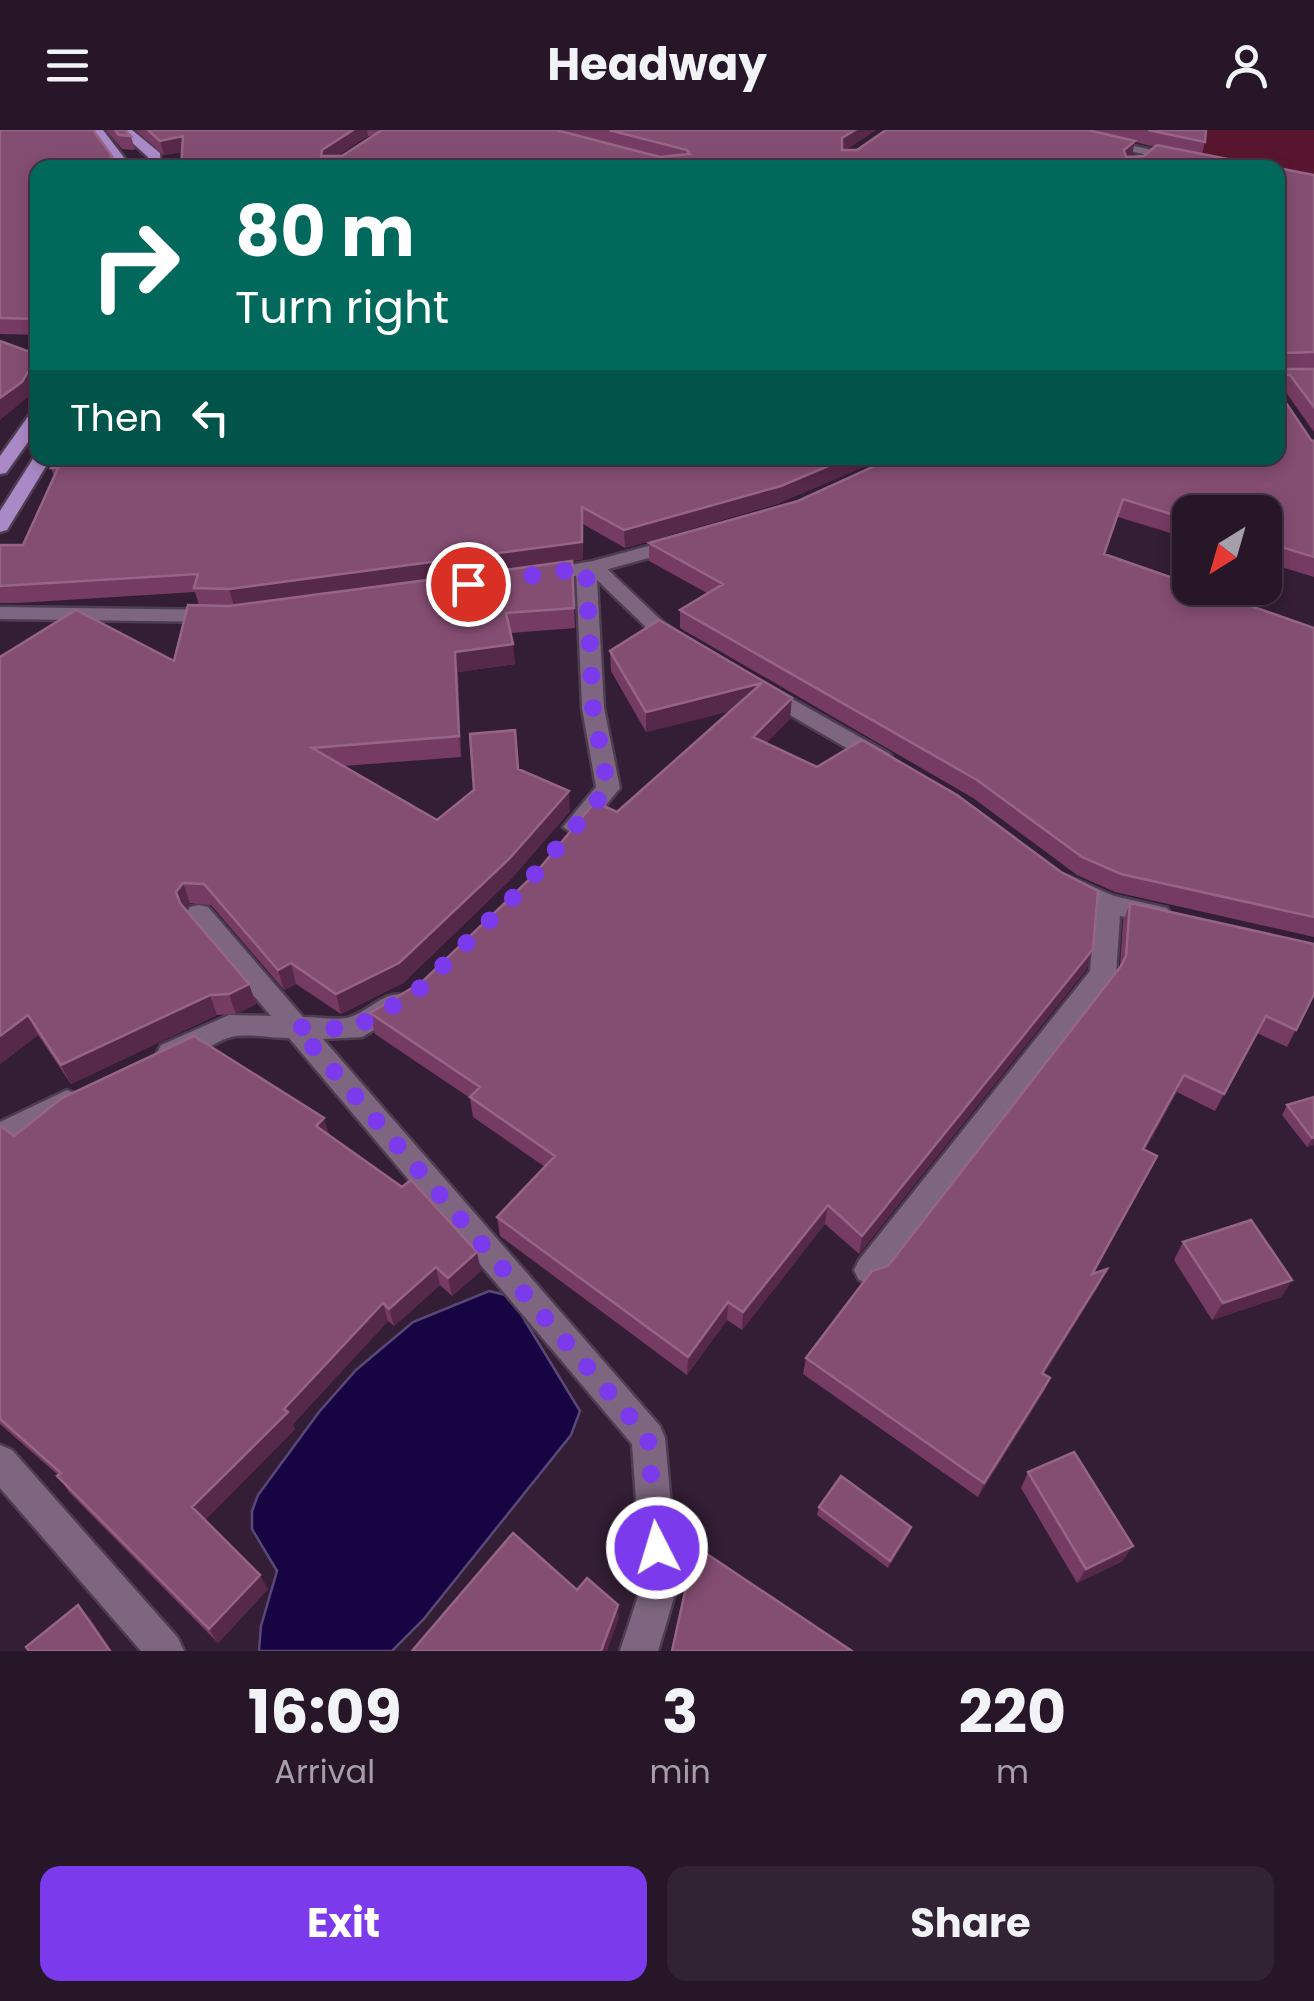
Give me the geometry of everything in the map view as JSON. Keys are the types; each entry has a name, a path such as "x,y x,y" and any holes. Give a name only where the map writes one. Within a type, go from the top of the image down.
{"main road":[{"path":"96,130 120,160"},
{"path":"124,130 154,160"},
{"path":"0,470 30,427"},
{"path":"0,526 38,465"}],"street":[{"path":"1041,130 1190,160"},
{"path":"1139,160 1150,152"},
{"path":"527,576 590,568 696,538"},
{"path":"590,568 657,628 708,657"},
{"path":"560,844 608,788 593,708 590,568"},
{"path":"0,613 234,616"},
{"path":"742,677 895,767"},
{"path":"1051,873 1108,904 1183,921"},
{"path":"870,1270 1103,974 1108,904"},
{"path":"198,914 648,1438 660,1584 638,1651"},
{"path":"145,1065 229,1026 352,1029 414,994"},
{"path":"0,1136 94,1089"},
{"path":"0,1462 165,1651"}],"shaded area":[{"path":"1193,130 1314,130 1314,181 1285,175 1285,160 1206,160 1179,155"},
{"path":"489,1291 510,1296 580,1411 571,1435 423,1620 392,1651 259,1651 261,1626 277,1571 252,1529 252,1511 258,1495 319,1412 356,1370 413,1322"}],"building":[{"path":"0,130 93,130 112,156 107,160 30,160 30,319 0,318"},
{"path":"148,130 353,130 322,150 321,156 342,156 382,130 556,130 660,157 690,154 609,130 855,130 842,138 842,150 857,150 886,130 1088,130 1135,141 1124,150 1126,157 1144,156 1157,145 1233,160 182,160 183,136 160,141"},
{"path":"1148,130 1206,130 1205,142"},
{"path":"1285,169 1314,175 1314,352 1285,353"},
{"path":"0,341 30,352 30,368 22,382 0,398"},
{"path":"1285,369 1314,369 1314,407 1290,375 1285,375"},
{"path":"1285,401 1314,441 1314,557 1282,547 1282,495 1172,495 1172,514 1123,499 1104,554 1172,578 1172,605 1248,605 1314,628 1314,917 1121,874 1082,857 977,780 680,610 723,584 649,543 798,501 877,465 1285,465"},
{"path":"830,465 781,486 624,530 582,507 582,542 229,589 194,588 198,574 0,586 0,545 23,545 58,468 51,468"},
{"path":"572,561 574,608 506,613 513,644 455,652 459,736 312,748 437,820 474,790 470,734 515,730 518,769 569,791 510,858 399,963 336,994 291,963 278,970 204,884 183,883 176,892 180,903 249,984 229,994 210,995 61,1065 28,1015 0,1036 0,657 76,610 174,661 188,605 229,606"},
{"path":"659,620 792,698 753,737 817,767 862,740 957,795 1061,872 1098,891 1093,949 862,1236 828,1205 743,1312 728,1302 688,1357 497,1217 555,1156 470,1097 480,1087 370,1013 422,982 534,875 595,802 617,812 762,683 646,712 610,651"},
{"path":"1130,903 1314,944 1314,994 1296,1030 1266,1016 1224,1094 1184,1075 1143,1149 1157,1156 1092,1274 1107,1269 1042,1373 1050,1378 984,1483 806,1358 872,1271 888,1266 1121,966 1126,956"},
{"path":"194,1036 324,1118 316,1126 402,1187 411,1180 477,1252 448,1278 436,1267 389,1309 383,1303 284,1409 288,1412 192,1507 260,1575 209,1629 57,1476 61,1473 0,1419 0,1127 14,1136 62,1098"},
{"path":"1314,1097 1314,1137 1312,1138 1287,1105"},
{"path":"1251,1220 1292,1280 1223,1303 1183,1242"},
{"path":"1074,1452 1133,1546 1086,1569 1028,1472"},
{"path":"841,1476 911,1527 890,1561 819,1507"},
{"path":"513,1533 577,1590 587,1578 618,1605 601,1651 412,1651"},
{"path":"695,1546 852,1651 672,1651"},
{"path":"78,1605 110,1651 29,1651 26,1647"}],"route":[{"path":"468,584 586,568 593,708 608,788 524,887 414,994 352,1029 296,1027 648,1438 657,1548"}]}
